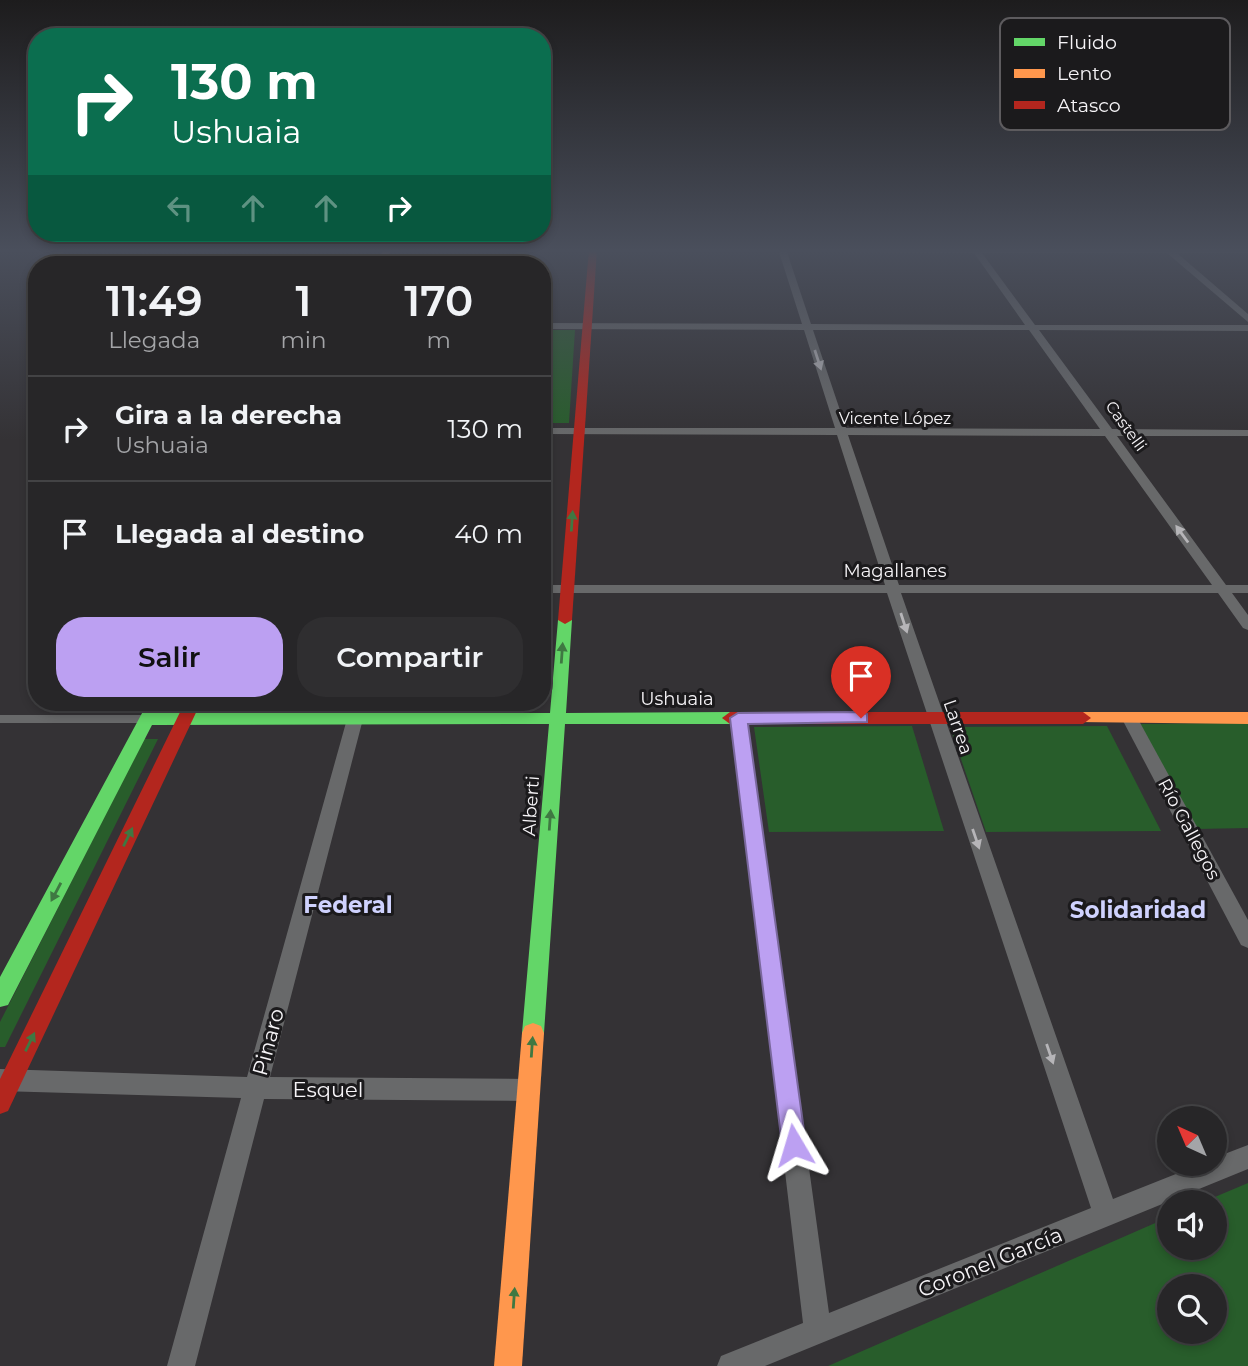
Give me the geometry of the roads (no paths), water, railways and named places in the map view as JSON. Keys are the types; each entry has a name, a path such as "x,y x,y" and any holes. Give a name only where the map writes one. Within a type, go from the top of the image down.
{"street":[{"name":"Alberti","path":"508,1366 588,313"},
{"name":"Larrea","path":"803,313 935,718 1106,1214"},
{"name":"Castelli","path":"1022,313 1248,625"},
{"path":"551,326 1248,328"},
{"name":"Vicente López","path":"551,431 1248,433"},
{"name":"Magallanes","path":"551,589 1248,589"},
{"path":"0,998 151,711"},
{"path":"0,1103 6,1080 188,711"},
{"path":"738,718 818,1332"},
{"name":"Ushuaia","path":"147,719 1248,718"},
{"name":"Pinaro","path":"181,1366 355,719"},
{"name":"Río Gallegos","path":"1130,719 1248,939"},
{"name":"Esquel","path":"6,1080 256,1088 529,1090"},
{"name":"Coronel García","path":"732,1366 1248,1157"}],"lane":[{"path":"0,719 147,719"}],"district":[{"name":"Federal","path":"348,905"},
{"name":"Solidaridad","path":"1138,910"}]}
